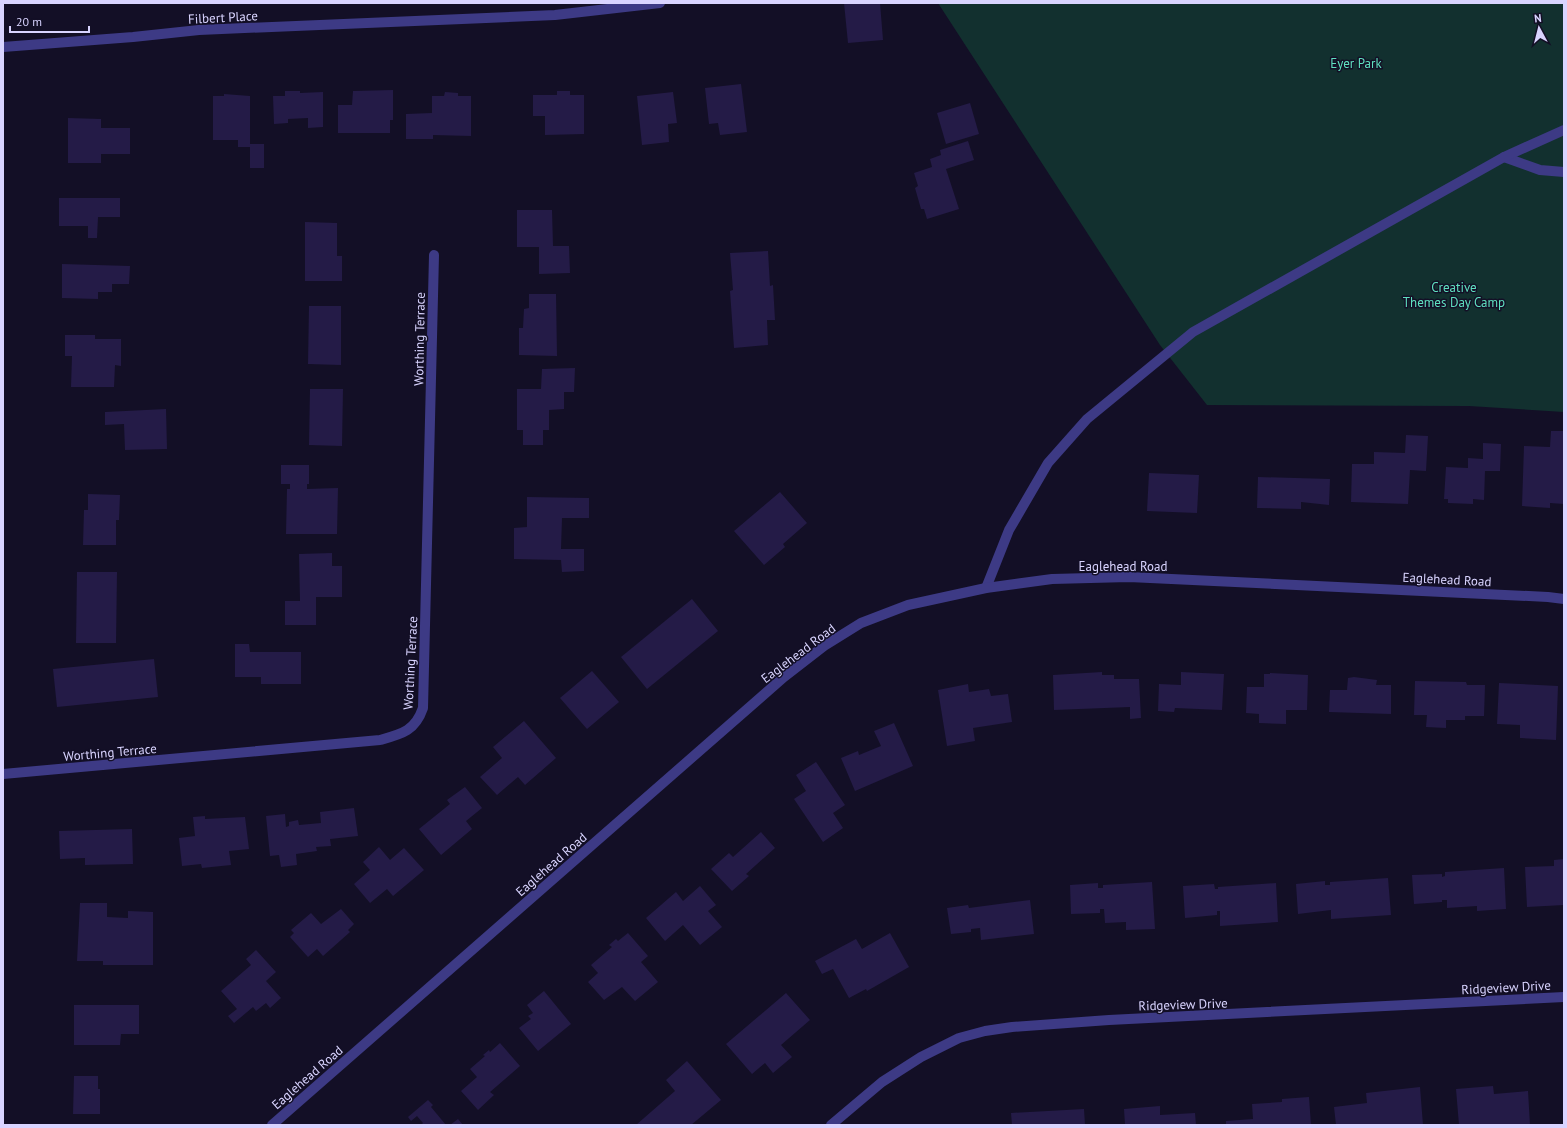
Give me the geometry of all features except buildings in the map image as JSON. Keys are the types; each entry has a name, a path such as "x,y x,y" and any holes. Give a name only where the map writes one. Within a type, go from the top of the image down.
{"street":[{"name":"Filbert Place","path":"3,47 199,30 555,15 660,3"},
{"path":"986,588 1009,530 1048,463 1087,418 1193,332 1504,157 1564,130"},
{"path":"1504,157 1540,170 1564,172"},
{"name":"Worthing Terrace","path":"3,774 380,740 411,729 419,720 423,708 434,255"},
{"name":"Eaglehead Road","path":"272,1125 784,677 824,646 861,624 908,604 986,588 1052,579 1129,577 1564,599"},
{"name":"Ridgeview Drive","path":"831,1125 882,1082 921,1057 959,1038 985,1031 1012,1027 1109,1020 1564,997"}],"green space":[{"path":"938,3 1564,3 1564,412 1469,406 1207,405 1160,345"}],"park label":[{"name":"Eyer Park","path":"1356,63"},
{"name":"Creative Themes Day Camp","path":"1454,294"}]}
